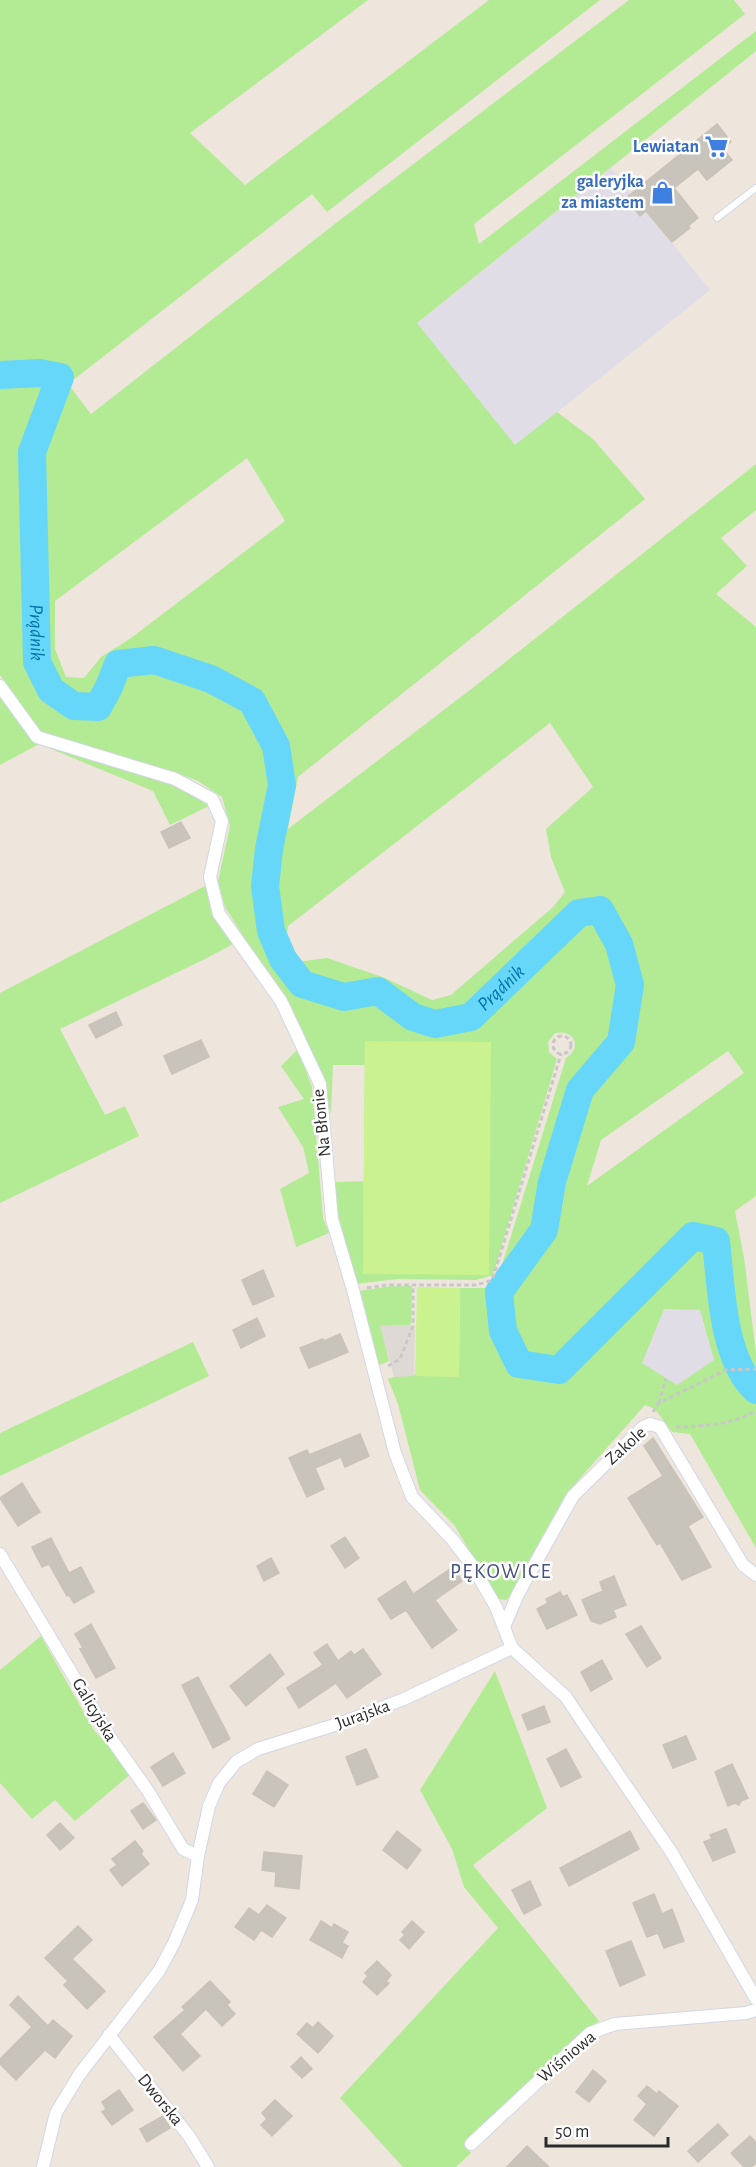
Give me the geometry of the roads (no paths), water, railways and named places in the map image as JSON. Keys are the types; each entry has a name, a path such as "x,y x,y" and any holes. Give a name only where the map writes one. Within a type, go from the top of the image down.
{"street":[{"name":"Na Błonie","path":"0,686 37,737 175,779 212,799 222,821 210,877 219,914 281,1000 320,1084 332,1219 354,1290 395,1453 412,1497 452,1539 471,1564 496,1608 513,1648"},
{"name":"Zakole","path":"504,1627 518,1594 573,1496 643,1427 655,1426 743,1565 756,1575"},
{"name":"Galicyjska","path":"0,1554 112,1740 148,1791 183,1849 198,1856"},
{"name":"Jurajska","path":"43,2167 56,2114 79,2075 159,1971 174,1943 192,1899 198,1856 213,1798 219,1783 236,1762 258,1749 344,1722 404,1699 513,1648"},
{"path":"513,1648 566,1697 672,1853 756,1999"},
{"name":"Wiśniowa","path":"471,2144 590,2033 615,2024 746,2013 756,2010"},
{"name":"Dworska","path":"109,2035 189,2136 208,2167"}],"lane":[{"path":"717,218 756,188"}],"waterway":[{"name":"Prądnik","path":"0,375 39,373 60,377 32,452 37,662 51,690 74,706 98,707 118,664 154,660 211,679 252,701 276,746 282,785 269,849 265,886 271,931 283,959 302,984 344,997 378,991 413,1017 435,1024 471,1017 579,913 600,910 619,944 630,985 621,1042 580,1090 552,1182 544,1230 499,1292 503,1331 519,1364 559,1370 693,1236 716,1241 722,1299 730,1341 745,1377 756,1390"}],"place":[{"name":"Lewiatan","path":"717,147"},
{"name":"galeryjka za miastem","path":"662,192"}],"district":[{"name":"PĘKOWICE","path":"501,1571"}]}
